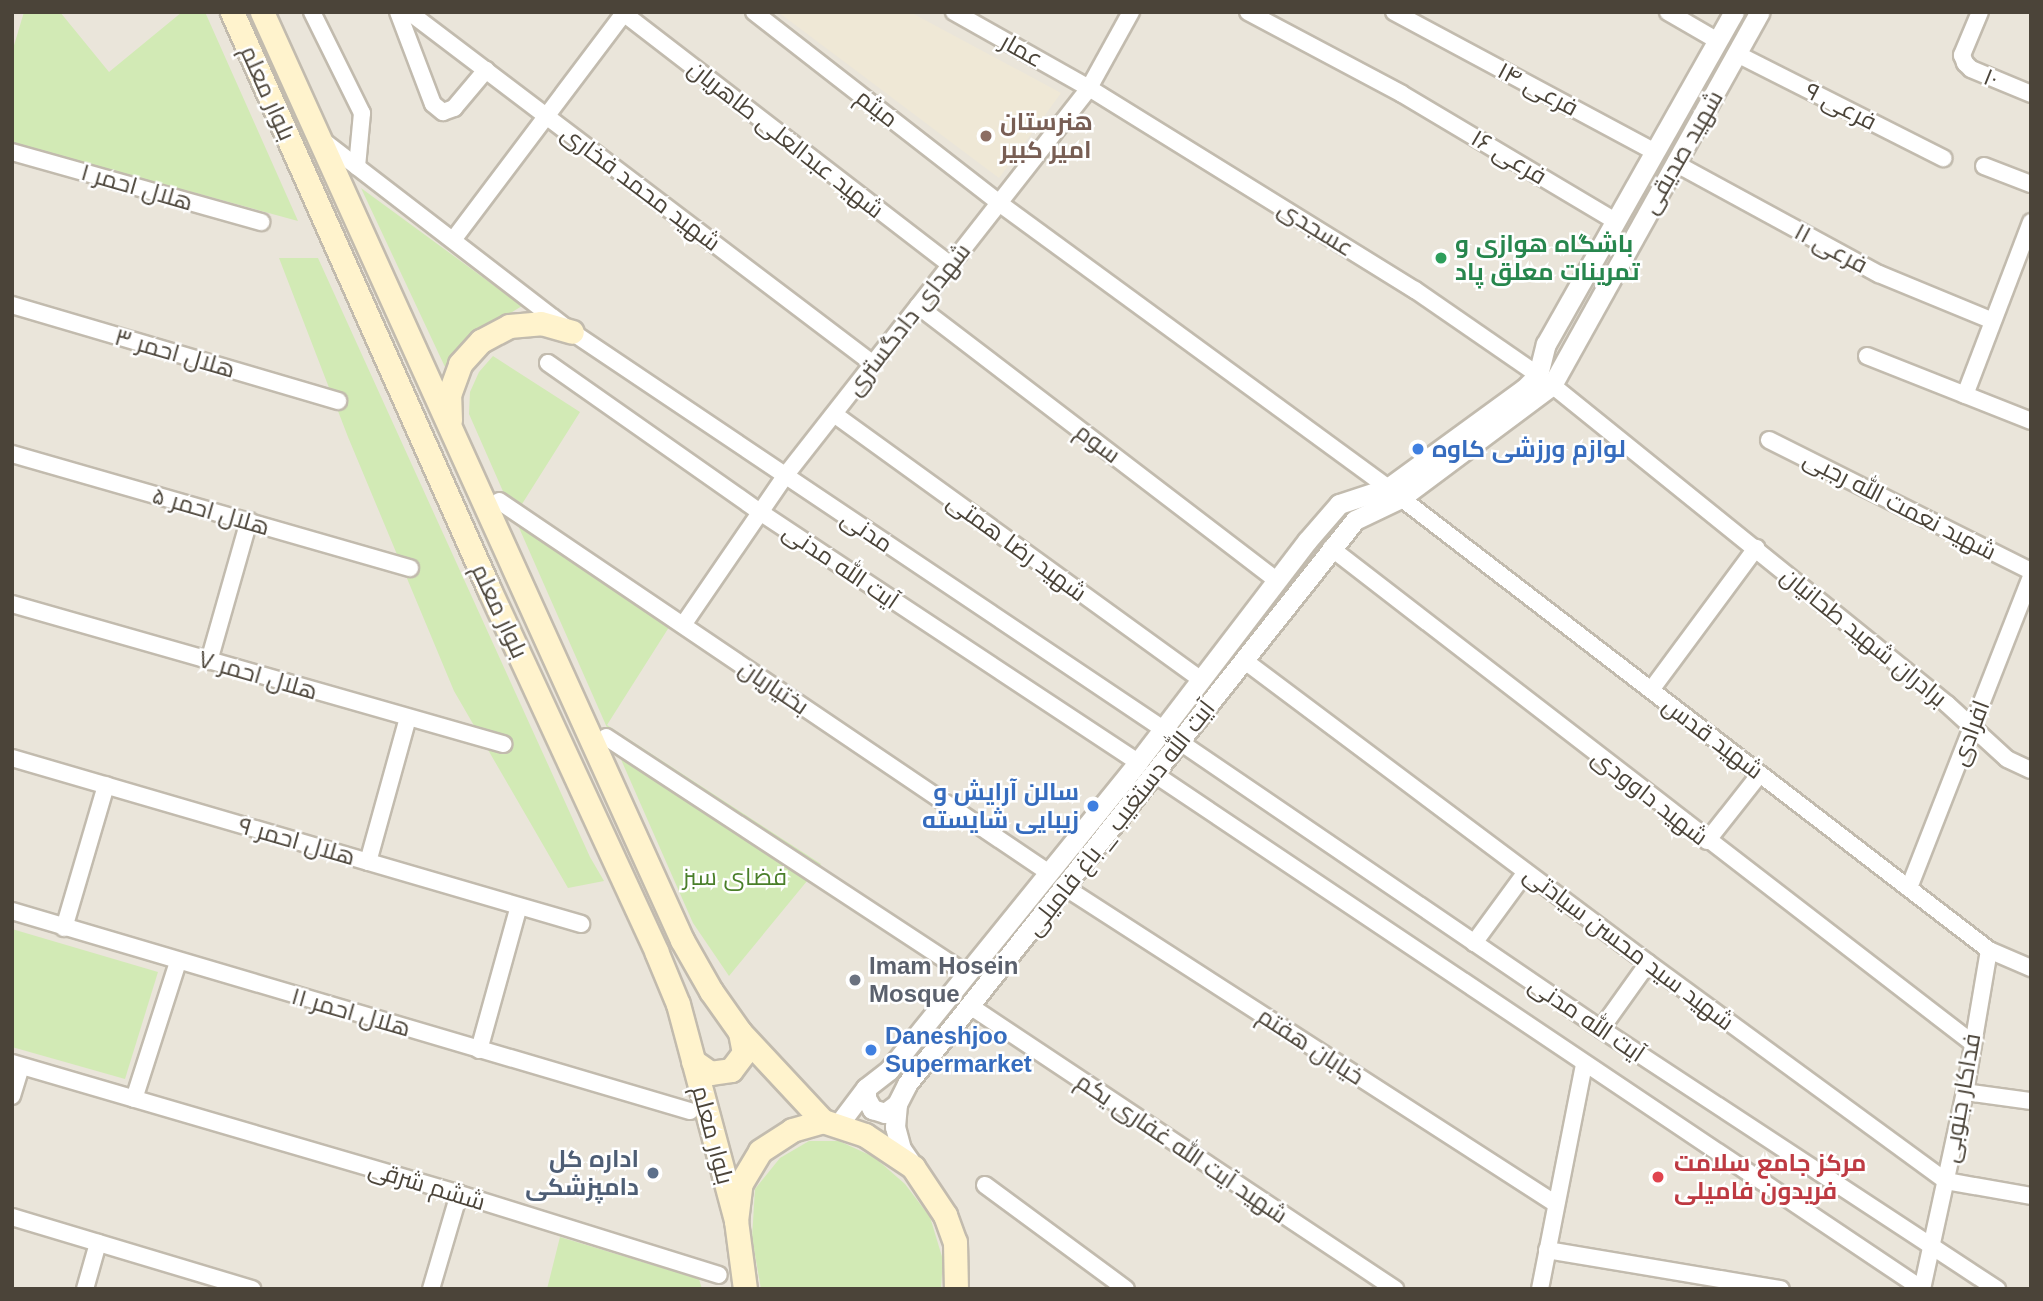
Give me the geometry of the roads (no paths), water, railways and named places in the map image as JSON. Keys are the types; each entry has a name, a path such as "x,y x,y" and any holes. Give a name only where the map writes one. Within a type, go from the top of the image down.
{"main road":[{"name":"بلوار معلم","path":"232,12 489,589 656,951 678,1004 737,1220"},
{"name":"بلوار معلم","path":"262,12 682,940 711,991 740,1032 830,1123"},
{"path":"450,426 449,394 460,364 481,341 509,326 541,323 572,332"},
{"path":"693,1060 710,1073 731,1070 744,1053 740,1032"},
{"path":"745,1289 737,1220 741,1183 760,1151 792,1130 830,1123 866,1135 913,1167 945,1215 955,1242 956,1289"}],"street":[{"path":"312,12 362,113 357,167"},
{"path":"398,12 433,104 443,112 454,108 486,70"},
{"name":"شهید محمد فخاری","path":"409,12 873,364"},
{"name":"میثم","path":"754,12 999,203 1395,493"},
{"name":"عمار","path":"954,12 1089,88"},
{"name":"شهدای دادگستری","path":"683,625 785,476 1089,88 1131,12"},
{"name":"فرعی ۱۶","path":"1248,12 1402,94 1615,221"},
{"name":"فرعی ۱۴","path":"1394,12 1655,152"},
{"path":"1668,12 1718,41"},
{"name":"شهید صدیقی","path":"1545,380 1546,344 1734,12"},
{"name":"شهید صدیقی","path":"1395,493 1545,380 1739,55 1760,12"},
{"name":"۱۰","path":"1980,12 1962,55 1965,63 1971,69 2031,94"},
{"path":"453,240 624,13"},
{"name":"شهید عبدالعلی طاهریان","path":"624,13 951,265"},
{"name":"فرعی ۹","path":"1739,55 1943,158"},
{"name":"عسجدی","path":"1089,88 1415,290 1545,380"},
{"name":"مدنی","path":"319,138 572,332 1163,729"},
{"name":"هلال احمر ۱","path":"12,152 261,222"},
{"path":"1655,152 1675,163"},
{"name":"فرعی ۱۱","path":"1675,163 1879,274 1993,321"},
{"path":"1984,166 2031,184"},
{"path":"1965,395 1993,321 2024,257 2031,222"},
{"name":"هلال احمر ۳","path":"12,305 338,401"},
{"name":"سوم","path":"918,306 1278,580"},
{"path":"1867,356 2031,421"},
{"name":"آیت الله مدنی","path":"548,363 760,512 1138,762"},
{"name":"برادران شهید طحانیان","path":"1545,380 1756,548 1972,727"},
{"name":"شهید رضا همتی","path":"834,414 1201,680"},
{"name":"شهید نعمت الله رجبی","path":"1769,440 2031,570"},
{"name":"هلال احمر ۵","path":"12,454 410,568"},
{"name":"آیت الله دستغیب _ باغ فامیلی","path":"897,1104 907,1084 1156,775 1331,548 1355,520 1395,493"},
{"name":"آیت الله دستغیب _ باغ فامیلی","path":"830,1123 866,1088 890,1070 1138,762 1339,505 1395,493"},
{"name":"شهید قدس","path":"1395,493 1989,950 2031,968"},
{"name":"بختیاریان","path":"499,501 1049,873"},
{"path":"209,661 249,522"},
{"name":"شهید داوودی","path":"1331,548 1707,841 1972,1042"},
{"name":"برادران شهید طحانیان","path":"1651,691 1756,548"},
{"name":"افرادی","path":"1909,888 2031,577"},
{"name":"هلال احمر ۷","path":"12,604 503,744"},
{"name":"شهید سید محسن سیادتی","path":"1245,661 1648,963 1946,1181 2031,1196"},
{"path":"368,862 408,718"},
{"path":"1972,727 2007,759 2031,770"},
{"path":"606,737 967,974"},
{"name":"آیت الله مدنی","path":"1180,742 1601,1029 1997,1289"},
{"name":"هلال احمر ۹","path":"12,758 581,924"},
{"path":"1707,841 1760,774"},
{"name":"آیت الله مدنی","path":"1156,775 1922,1289"},
{"path":"64,928 106,785"},
{"path":"1474,943 1526,872"},
{"name":"خیابان هفتم","path":"1066,888 1556,1204"},
{"path":"479,1050 519,906"},
{"name":"هلال احمر ۱۱","path":"12,911 690,1111"},
{"name":"فداکار جنوبی","path":"1922,1289 1965,1092 1989,950"},
{"path":"134,1099 178,962"},
{"path":"1601,1029 1648,963"},
{"name":"شهید آیت الله غفاری یکم","path":"970,1006 1395,1289"},
{"path":"12,1096 17,1064"},
{"name":"ششم شرقی","path":"17,1064 459,1194 719,1275"},
{"path":"1540,1289 1584,1064"},
{"path":"866,1088 866,1098 872,1109 885,1113 897,1104"},
{"path":"1965,1092 2031,1101"},
{"path":"897,1104 895,1127 901,1149 913,1167"},
{"path":"985,1185 1123,1288"},
{"path":"431,1289 459,1194"},
{"path":"12,1217 252,1289"},
{"path":"85,1289 98,1243"},
{"path":"1547,1250 1782,1289"}],"place":[{"name":"هنرستان امیر کبیر","path":"986,136"},
{"name":"باشگاه هوازی و تمرینات معلق پاد","path":"1441,258"},
{"name":"لوازم ورزشی کاوه","path":"1418,449"},
{"name":"سالن آرایش و زیبایی شایسته","path":"1093,806"},
{"name":"Imam Hosein Mosque","path":"855,980"},
{"name":"Daneshjoo Supermarket","path":"871,1050"},
{"name":"اداره کل دامپزشکی","path":"653,1173"},
{"name":"مرکز جامع سلامت فریدون فامیلی","path":"1658,1177"}],"park label":[{"name":"فضای سبز","path":"735,877"}]}
